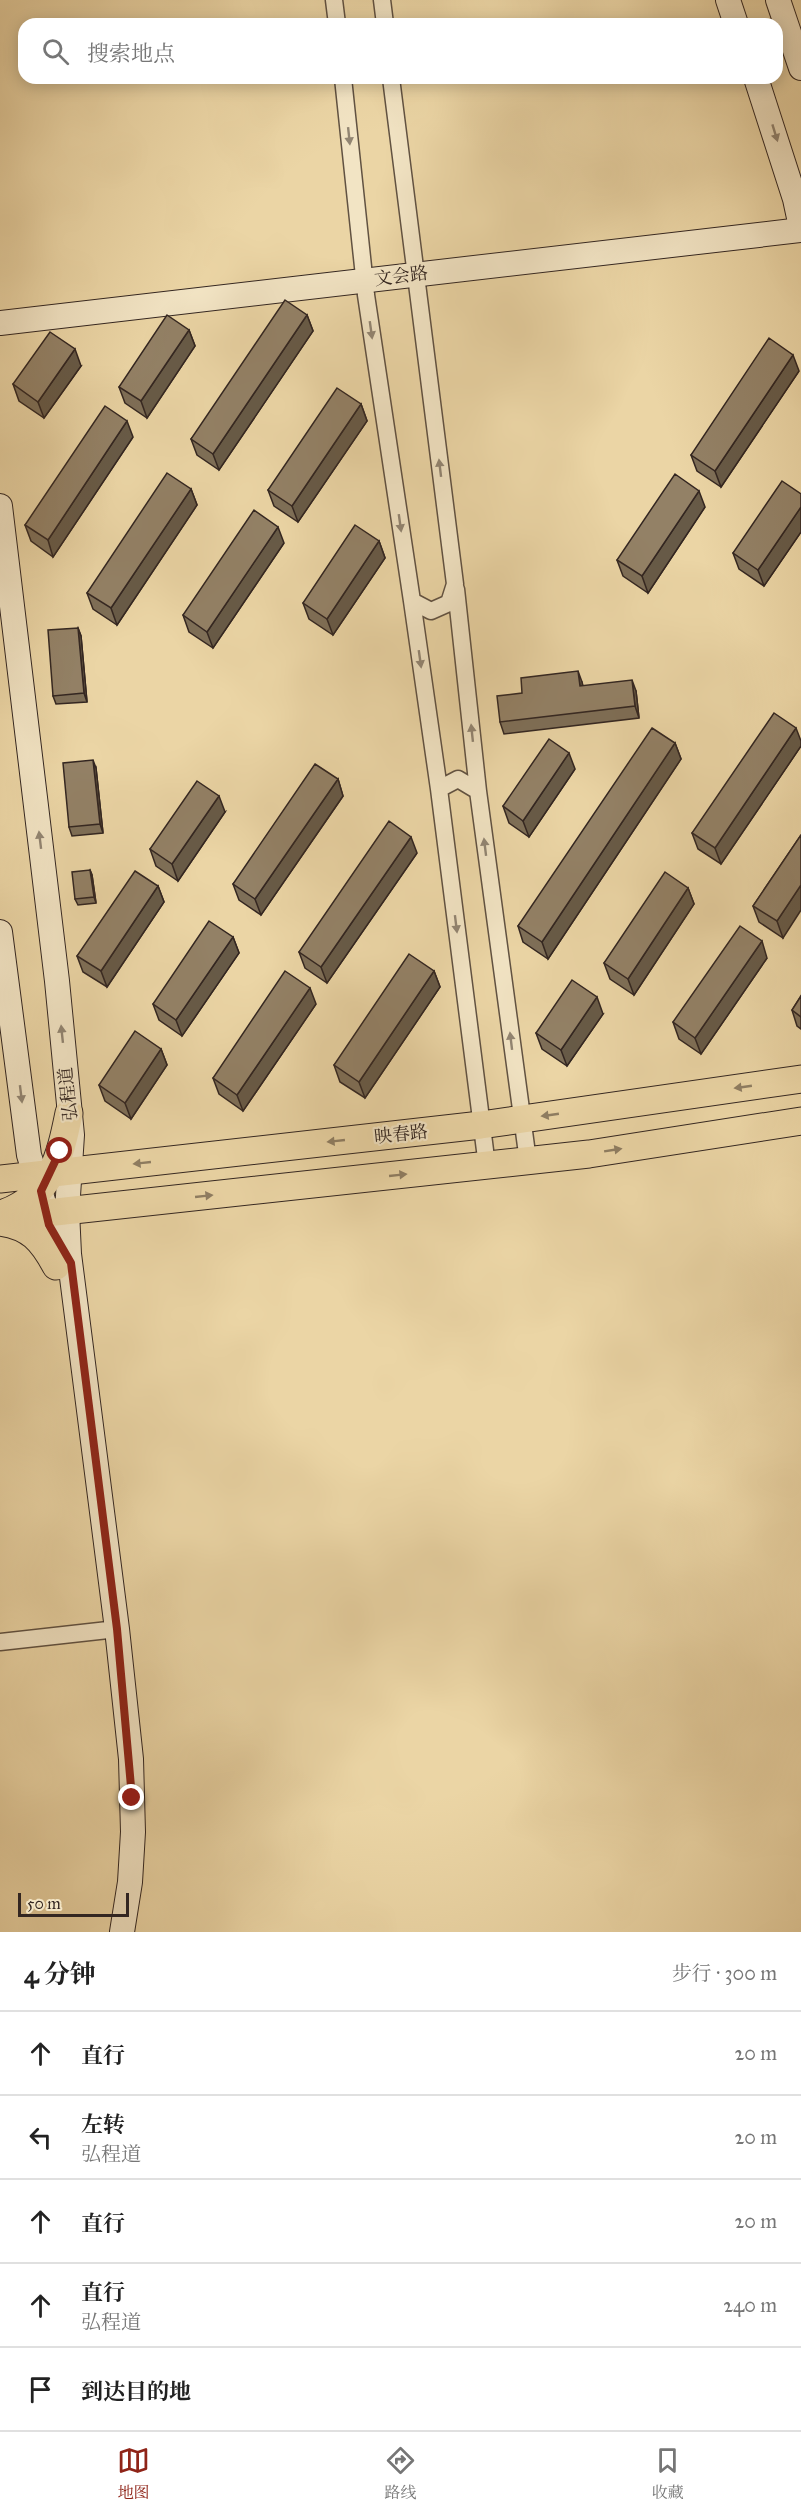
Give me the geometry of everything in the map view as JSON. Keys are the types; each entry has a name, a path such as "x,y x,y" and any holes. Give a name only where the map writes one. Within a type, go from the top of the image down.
{"main road":[{"name":"映春路","path":"0,1218 47,1197 481,1125 801,1079"},
{"path":"47,1197 69,1113"},
{"name":"映春路","path":"0,1176 47,1197 487,1166 801,1120"},
{"path":"0,1218 34,1233 63,1264"}],"street":[{"path":"334,0 336,18"},
{"path":"382,0 384,18"},
{"path":"728,0 734,18"},
{"path":"778,0 801,68"},
{"path":"344,84 366,288 439,789 487,1166"},
{"path":"393,84 455,584 478,791 528,1161"},
{"path":"758,84 795,199 801,228"},
{"name":"文会路","path":"0,336 416,282 801,228"},
{"name":"文会路","path":"416,282 801,246"},
{"name":"文会路","path":"0,323 366,288"},
{"name":"弘程道","path":"0,506 55,969 69,1113"},
{"path":"412,601 431,611 449,603 455,584"},
{"path":"439,789 458,779 478,791"},
{"path":"0,932 24,1121 47,1197 63,1264 132,1798 130,1882 122,1932"},
{"path":"0,1176 18,1156 24,1121"},
{"path":"0,1187 47,1197"},
{"path":"0,1642 110,1629"},
{"path":"107,1932 116,1854 116,1786 110,1629"}],"building":[{"path":"285,300 307,315 213,454 191,439"},
{"path":"167,315 189,330 141,401 119,387"},
{"path":"50,332 75,349 38,402 13,384"},
{"path":"769,338 793,355 715,471 691,455"},
{"path":"337,388 361,404 292,506 268,490"},
{"path":"105,406 127,421 48,540 25,525"},
{"path":"167,473 191,489 111,608 87,593"},
{"path":"675,474 699,491 642,576 617,560"},
{"path":"782,481 801,494 801,507 758,570 733,553"},
{"path":"254,510 278,527 207,632 183,615"},
{"path":"355,525 379,541 327,619 303,603"},
{"path":"78,628 84,693 53,696 48,630"},
{"path":"578,671 580,686 632,680 635,706 500,722 497,696 522,693 521,678"},
{"path":"774,713 796,728 715,848 692,833"},
{"path":"652,728 675,743 542,942 518,926"},
{"path":"549,739 569,753 523,821 503,806"},
{"path":"93,760 100,824 69,827 63,763"},
{"path":"315,764 338,779 255,899 233,884"},
{"path":"197,781 219,796 172,864 150,849"},
{"path":"389,821 411,837 321,967 299,952"},
{"path":"801,835 801,885 777,921 753,906"},
{"path":"90,870 94,897 75,899 72,872"},
{"path":"135,871 158,886 101,971 77,956"},
{"path":"665,872 688,888 628,979 604,963"},
{"path":"209,921 233,937 176,1020 153,1004"},
{"path":"740,926 762,941 695,1038 673,1022"},
{"path":"409,954 434,971 359,1082 334,1065"},
{"path":"285,971 310,988 237,1095 213,1078"},
{"path":"572,980 597,997 561,1050 536,1033"},
{"path":"801,996 801,1017 792,1010"},
{"path":"135,1031 161,1049 125,1103 99,1085"}],"route":[{"path":"60,1151 41,1191 49,1225 71,1263 117,1629 131,1759 132,1798"}]}
